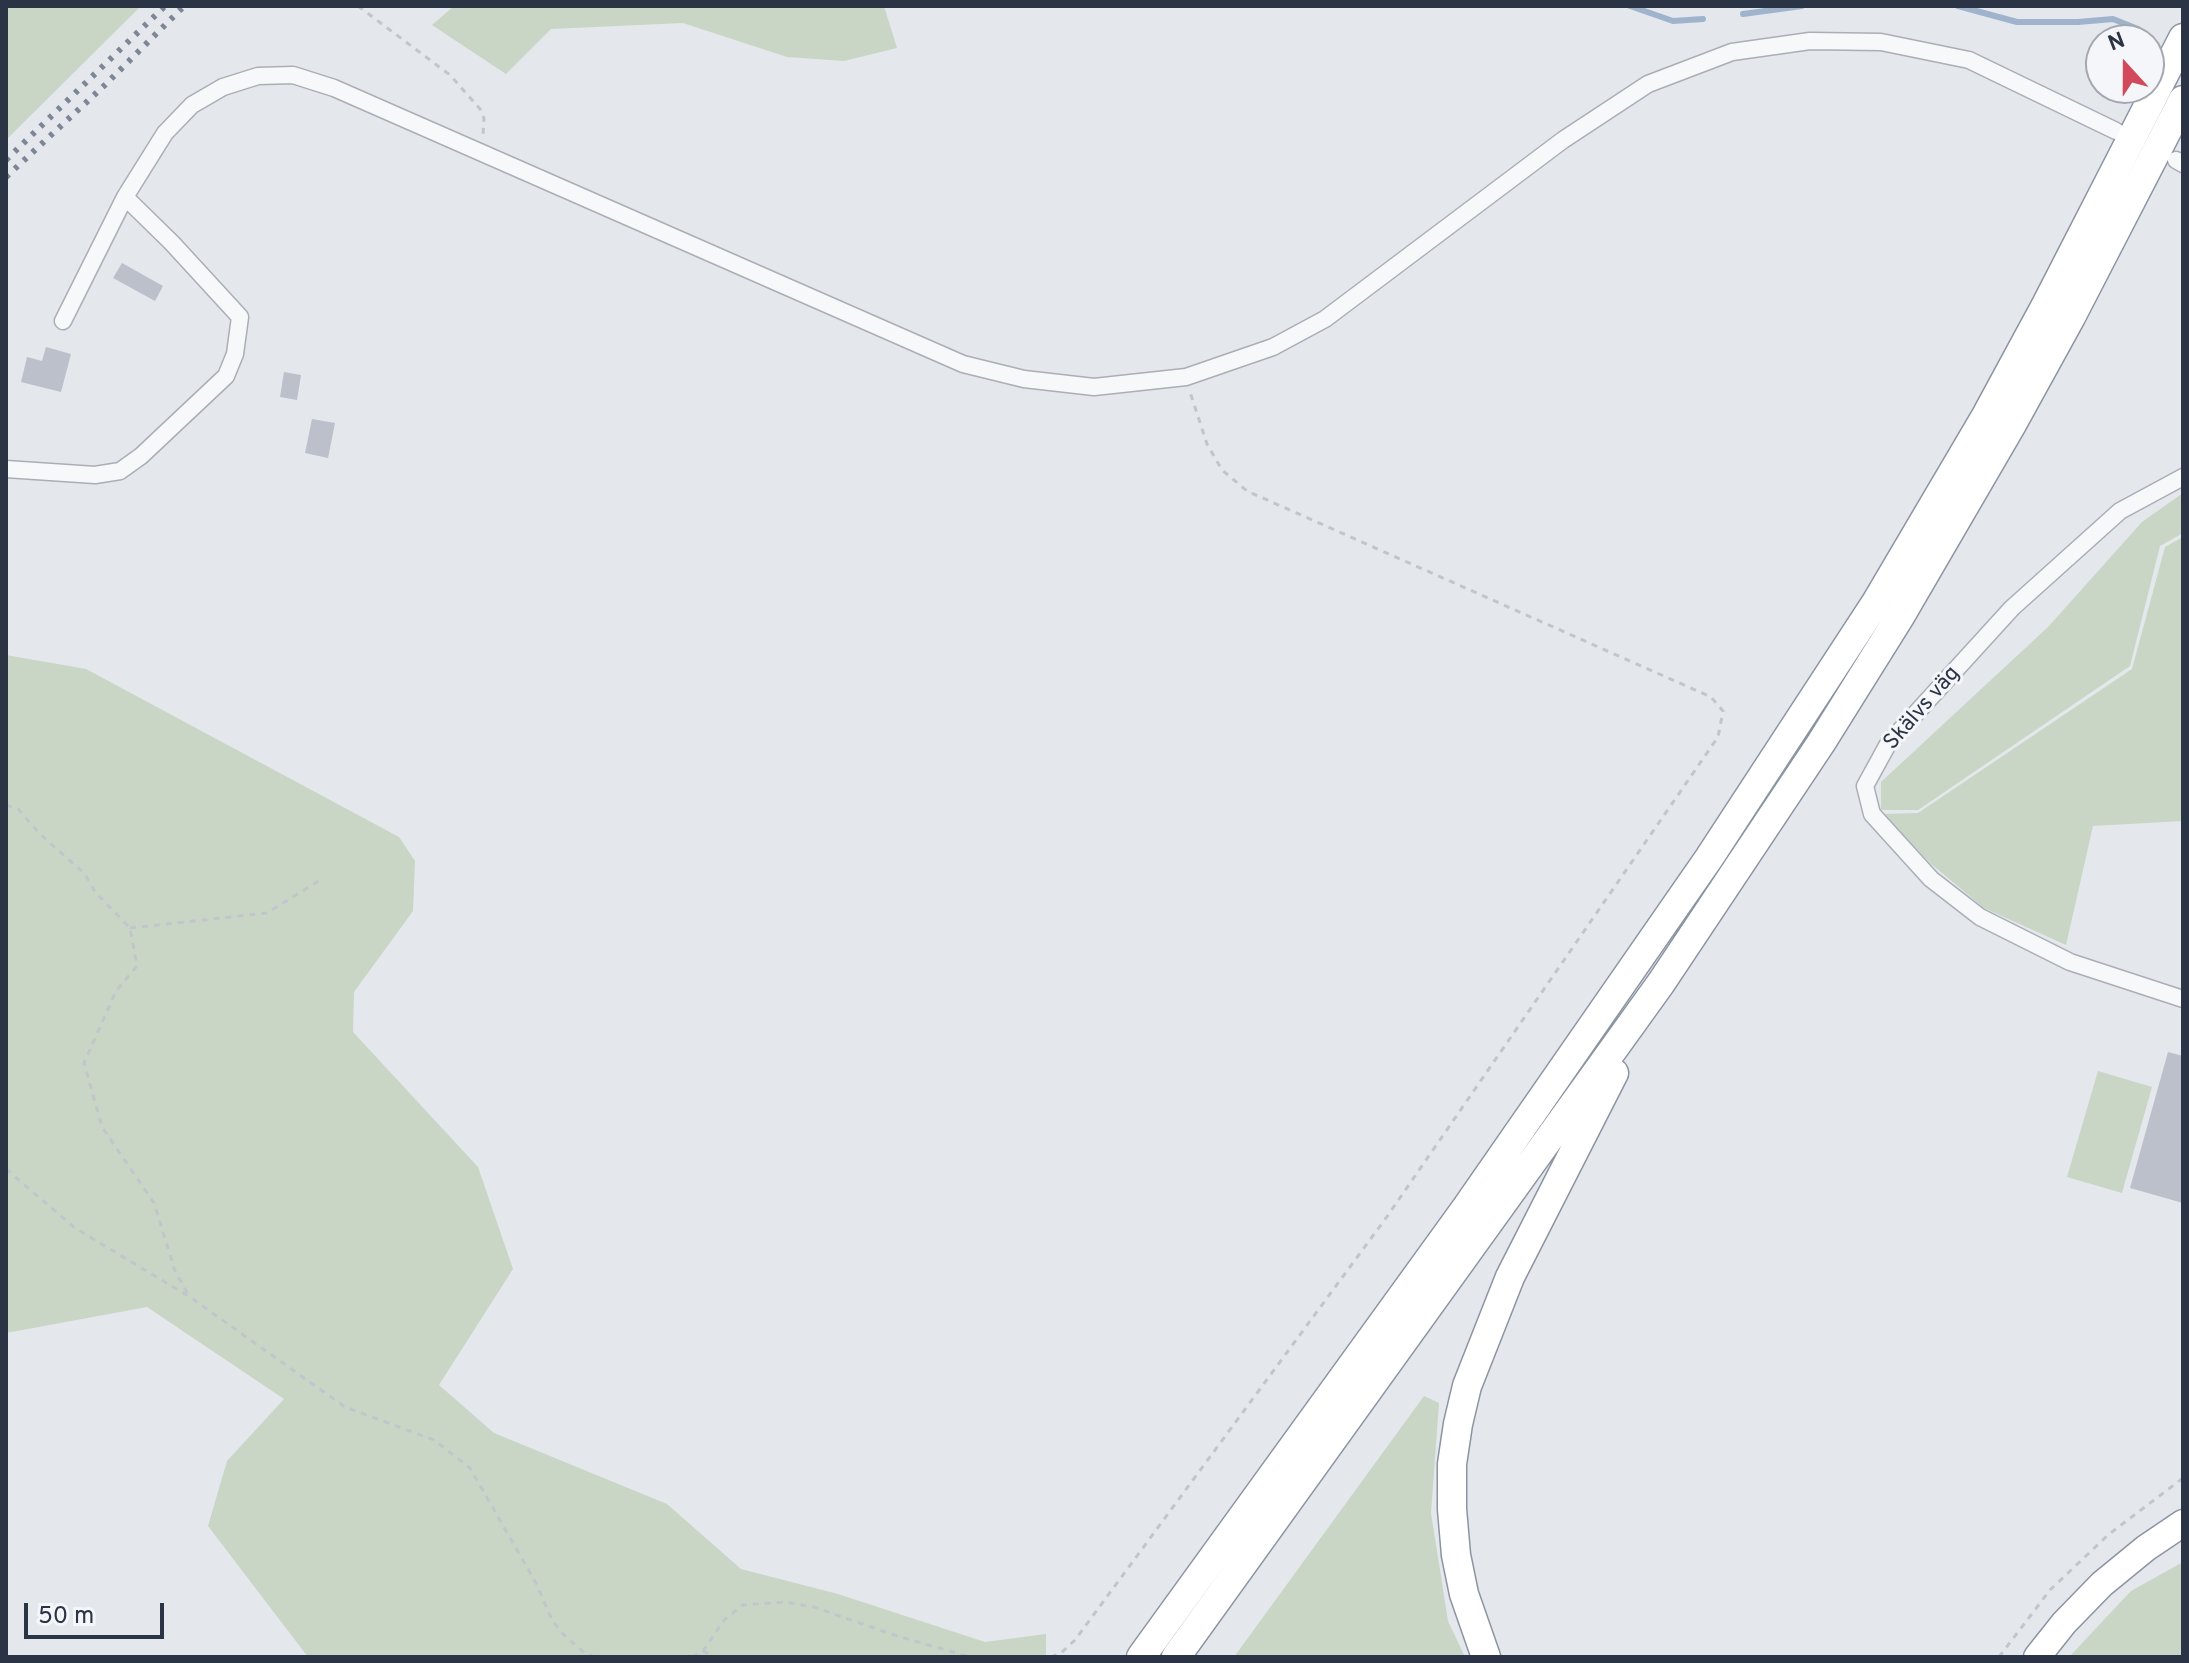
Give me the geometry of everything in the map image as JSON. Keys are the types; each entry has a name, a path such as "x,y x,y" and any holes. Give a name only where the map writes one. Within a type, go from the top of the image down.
{"highway":[{"path":"1141,1657 1466,1208 1709,858 1875,604 2031,333 2183,38"},
{"path":"1176,1657 1661,983 1821,743 1901,615 2018,412 2183,100"},
{"path":"1486,1657 1464,1594 1456,1555 1452,1509 1452,1464 1467,1386 1510,1277 1661,983"},
{"path":"2037,1657 2064,1623 2102,1584 2183,1523"}],"street":[{"path":"63,321 125,197 165,133 192,105 223,87 258,76 293,75 334,88 963,364 1024,379 1094,387 1186,377 1273,347 1325,319 1563,140 1648,84 1732,52 1810,41 1881,42 1969,60 2116,131"},
{"path":"6,469 95,475 120,471 141,456 226,376 235,354 240,317 125,197"},
{"name":"Skälvs väg","path":"2183,477 2120,511 2012,608 1888,744 1865,786 1872,814 1931,879 1980,917 2070,962 2183,999"}],"path":[{"path":"358,6 450,75 480,109 484,132 476,150"},
{"path":"1051,1657 1061,1653 1075,1640 1386,1218 1718,737 1723,711 1711,697 1247,491 1222,470 1207,444 1186,377"},
{"path":"6,805 18,809 40,834 85,874 95,892 130,928 137,966 116,991 84,1063 102,1127 154,1203 175,1271 190,1297"},
{"path":"130,928 267,913 320,880"},
{"path":"6,1169 75,1228 190,1297 345,1407 434,1440 470,1468 536,1583 552,1620 582,1651 594,1657"},
{"path":"1999,1657 2050,1590 2108,1535 2183,1478"},
{"path":"692,1657 703,1651 724,1620 743,1605 785,1602 814,1607 970,1657"},
{"path":"703,1651 716,1657"}],"green space":[{"path":"6,6 141,6 7,139"},
{"path":"454,6 884,6 897,48 844,61 787,57 683,23 551,29 506,74 432,25"},
{"path":"2183,493 2183,533 2160,546 2130,666 1918,810 1881,810 1881,782 2048,627 2142,522"},
{"path":"2183,537 2183,821 2093,826 2066,945 1984,908 1930,863 1883,814 1918,813 2132,669 2165,547"},
{"path":"6,655 86,669 399,837 415,861 413,911 354,992 353,1032 478,1167 513,1269 439,1385 494,1433 667,1504 741,1569 838,1594 985,1642 1046,1634 1046,1657 308,1657 208,1526 227,1461 284,1399 147,1307 6,1333"},
{"path":"2098,1071 2152,1087 2122,1193 2067,1177"},
{"path":"1424,1396 1439,1403 1431,1513 1448,1621 1465,1657 1234,1657"},
{"path":"2183,1562 2183,1657 2069,1657 2131,1591"}],"building":[{"path":"122,263 163,286 155,301 113,278"},
{"path":"46,347 71,354 61,392 21,382 27,357 42,361"},
{"path":"284,372 301,375 297,400 280,397"},
{"path":"312,419 335,423 328,458 305,453"},
{"path":"2168,1052 2183,1056 2183,1203 2130,1188"}],"waterway":[{"path":"1630,6 1673,21 1703,19"},
{"path":"1743,14 1802,6"},
{"path":"1958,6 2017,22 2113,19 2126,24"}],"railway":[{"path":"6,160 165,6"},
{"path":"6,177 184,6"}]}
